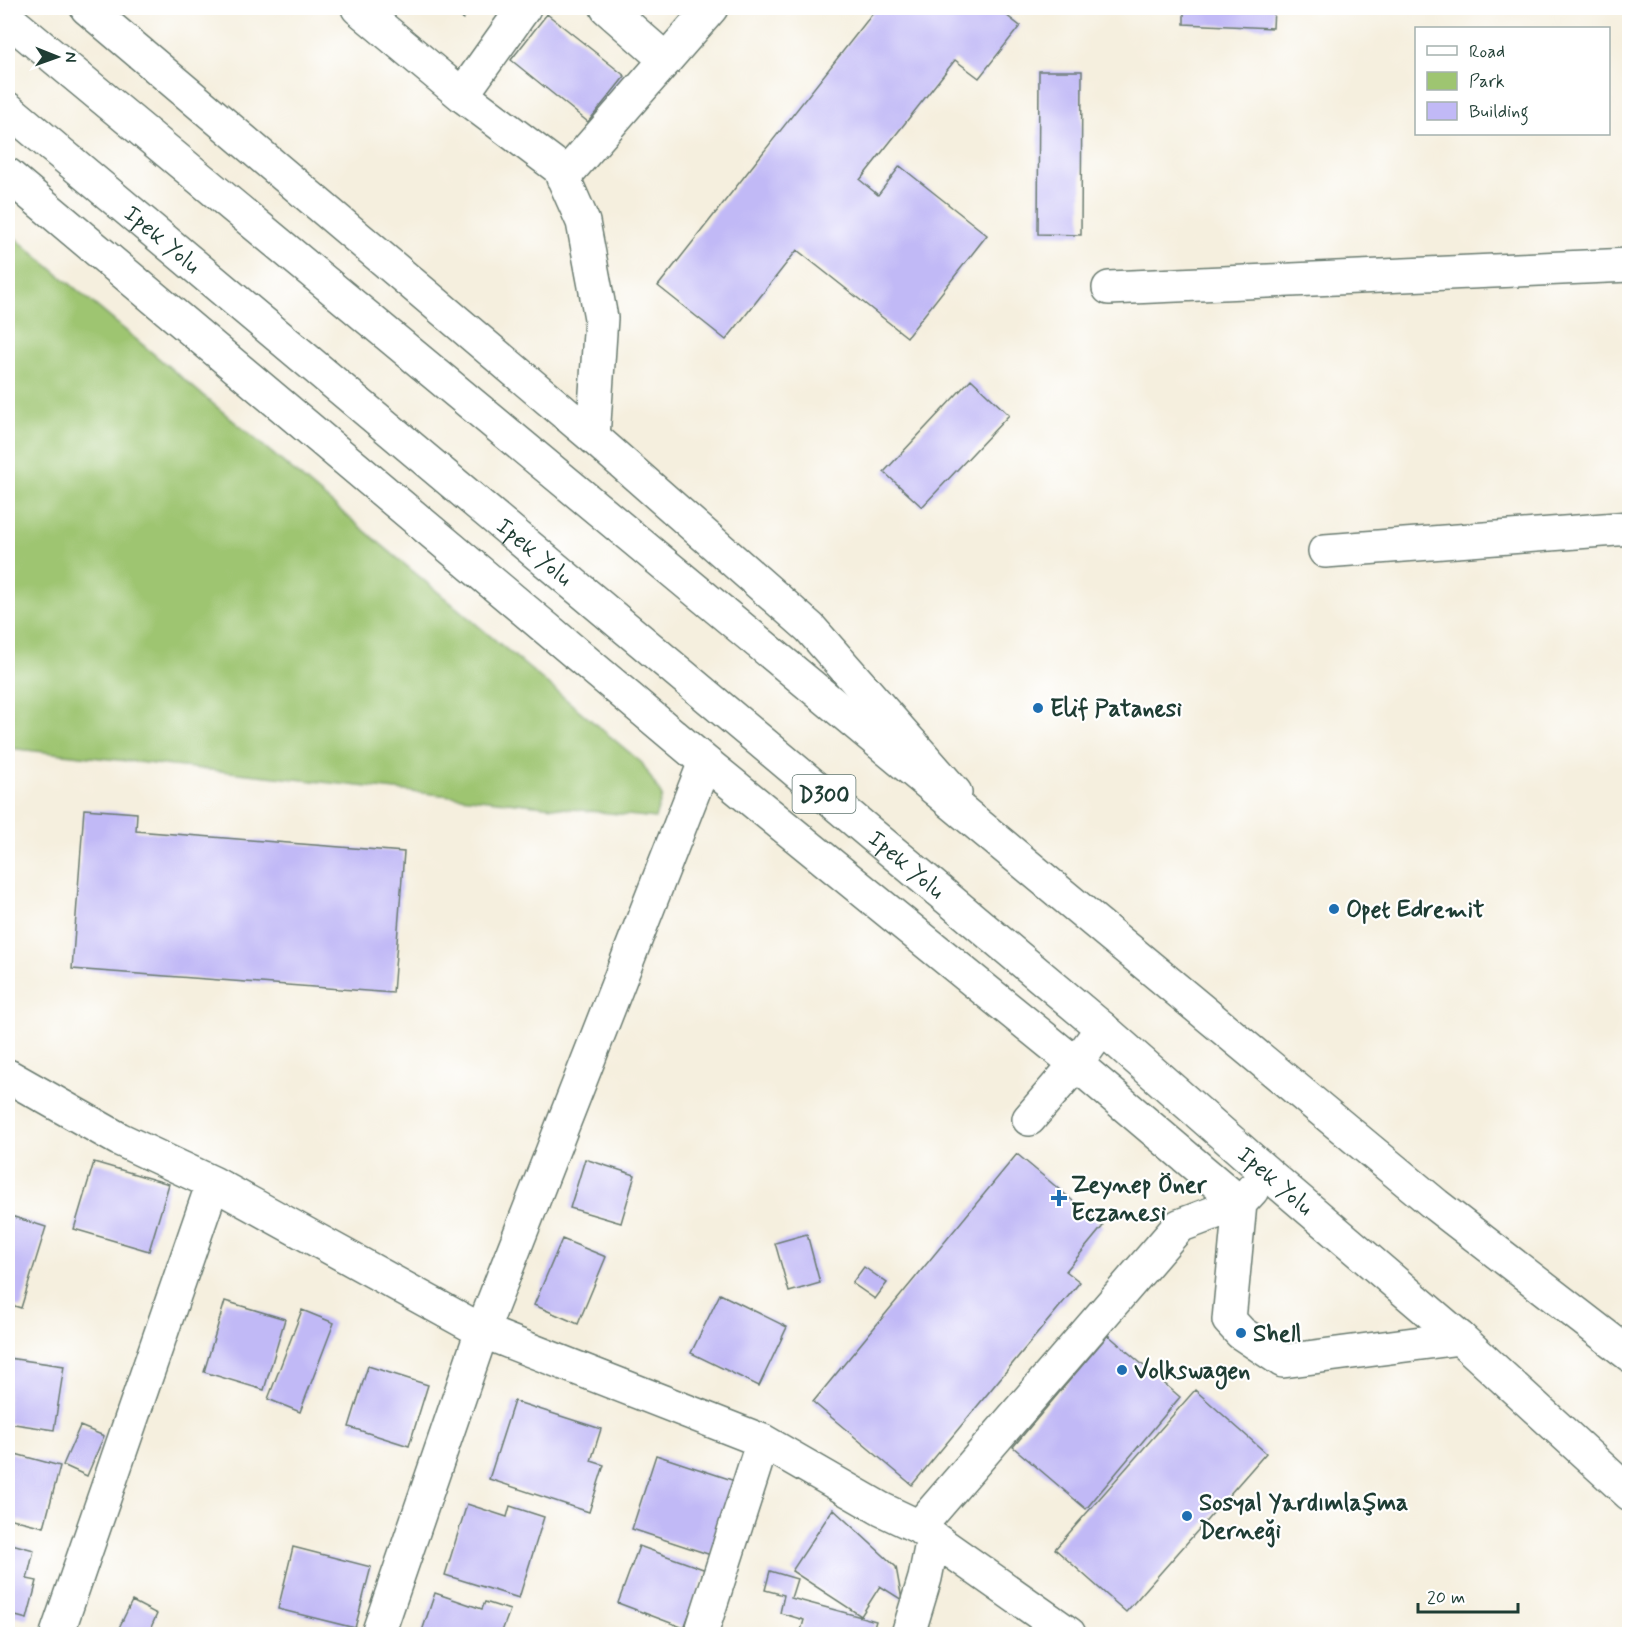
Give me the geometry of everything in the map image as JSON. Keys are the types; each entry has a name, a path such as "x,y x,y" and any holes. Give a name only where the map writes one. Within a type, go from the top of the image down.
{"main road":[{"path":"87,8 593,437 810,628 998,842"},
{"path":"358,8 462,95 559,168 583,222 601,318 593,437"},
{"path":"462,95 524,8"},
{"path":"607,8 666,60"},
{"path":"563,178 711,8"},
{"path":"8,19 1436,1205 1629,1355"},
{"name":"Ipek Yolu","path":"8,109 1102,1028 1460,1338 1629,1494"},
{"path":"8,175 705,762 1076,1064 1240,1203"},
{"path":"1109,288 1629,265"},
{"path":"1325,551 1629,528"},
{"path":"378,1635 482,1331 705,762"},
{"path":"1029,1119 1076,1064 1102,1028"},
{"path":"8,1076 119,1140 213,1183 482,1331 763,1441 881,1509 926,1532 1069,1635"},
{"path":"908,1635 925,1578 926,1532 1179,1226 1240,1203 1267,1173"},
{"path":"57,1635 213,1183"},
{"path":"1240,1203 1229,1320 1241,1333 1283,1361 1460,1338"},
{"path":"701,1635 763,1441"}],"green space":[{"path":"8,232 642,763 662,796 655,818 8,748"}],"building":[{"path":"448,8 472,8 463,19"},
{"path":"877,8 997,8 1020,26 979,78 955,60 860,180 878,195 900,166 987,235 907,337 797,250 726,340 658,286"},
{"path":"1184,8 1274,8 1273,28 1184,24"},
{"path":"547,14 625,76 588,122 511,60"},
{"path":"1039,71 1082,71 1081,235 1038,234"},
{"path":"971,379 1009,415 922,507 884,472"},
{"path":"84,809 137,813 136,831 404,852 393,993 72,969"},
{"path":"1017,1154 1103,1226 1066,1271 1080,1282 912,1485 813,1402"},
{"path":"585,1159 635,1175 621,1223 570,1208"},
{"path":"94,1162 169,1184 149,1251 74,1229"},
{"path":"8,1215 46,1227 21,1308 8,1304"},
{"path":"807,1234 820,1283 789,1292 775,1243"},
{"path":"562,1239 606,1257 578,1324 534,1305"},
{"path":"864,1267 887,1283 875,1299 852,1283"},
{"path":"720,1294 787,1327 759,1386 691,1353"},
{"path":"225,1301 285,1319 264,1390 204,1372"},
{"path":"302,1310 334,1323 300,1412 268,1399"},
{"path":"1108,1335 1180,1397 1086,1509 1013,1447"},
{"path":"8,1358 64,1366 54,1430 8,1423"},
{"path":"368,1366 428,1385 409,1446 349,1427"},
{"path":"1195,1390 1266,1453 1126,1612 1055,1549"},
{"path":"514,1401 601,1429 591,1461 604,1465 589,1512 489,1479"},
{"path":"80,1426 104,1436 87,1476 63,1465"},
{"path":"8,1452 60,1466 44,1527 8,1518"},
{"path":"656,1455 735,1481 711,1555 632,1529"},
{"path":"467,1504 507,1517 510,1506 544,1517 519,1598 445,1575"},
{"path":"833,1509 896,1567 902,1600 880,1586 861,1616 792,1571"},
{"path":"8,1543 34,1550 27,1579 37,1581 27,1619 8,1614"},
{"path":"639,1546 706,1570 684,1628 618,1603"},
{"path":"293,1547 371,1567 355,1628 278,1609"},
{"path":"770,1571 797,1579 791,1598 876,1621 872,1634 800,1634 804,1620 780,1613 784,1595 765,1590"},
{"path":"435,1593 482,1609 485,1602 510,1610 501,1634 421,1634"},
{"path":"132,1601 157,1614 148,1634 116,1634"}],"place":[{"name":"Elif Patanesi","path":"1038,708"},
{"name":"Opet Edremit","path":"1334,909"},
{"name":"Zeynep Öner Eczanesi","path":"1059,1198"},
{"name":"Shell","path":"1241,1333"},
{"name":"Volkswagen","path":"1122,1370"},
{"name":"Sosyal Yardımlaşma Derneği","path":"1187,1516"}]}
